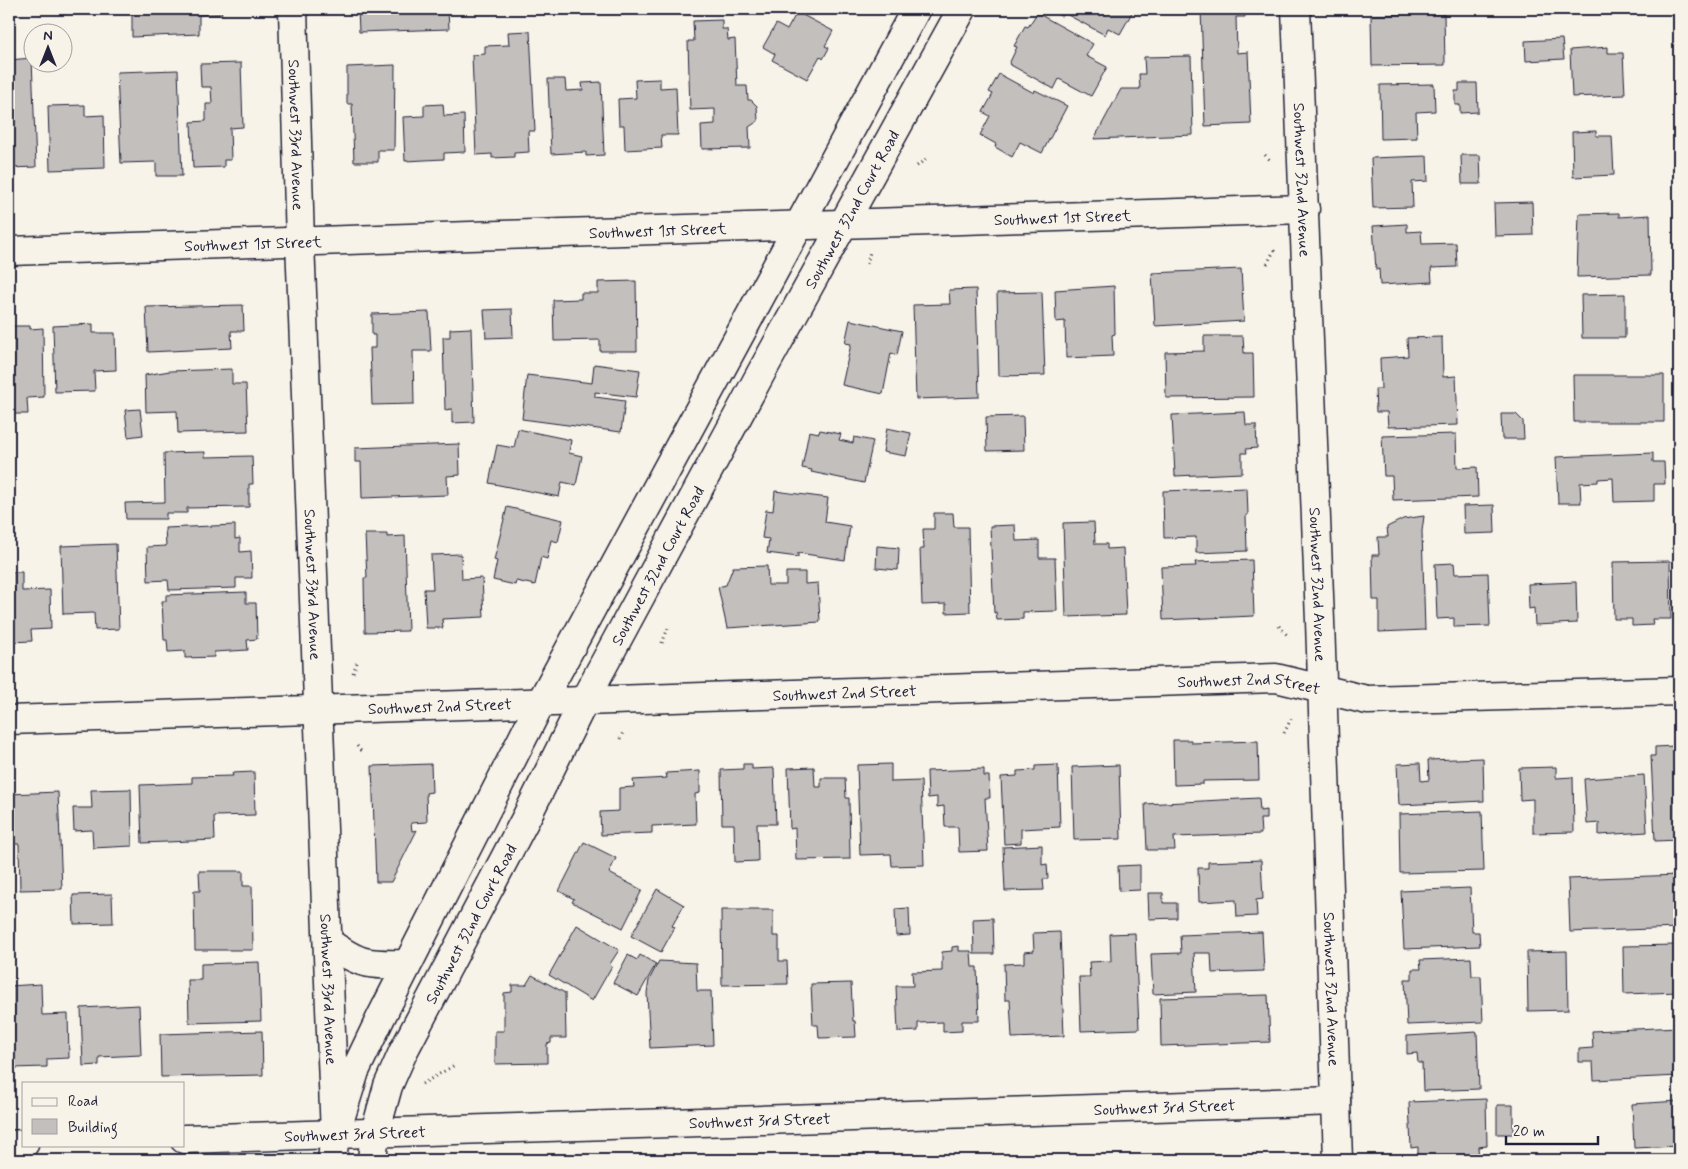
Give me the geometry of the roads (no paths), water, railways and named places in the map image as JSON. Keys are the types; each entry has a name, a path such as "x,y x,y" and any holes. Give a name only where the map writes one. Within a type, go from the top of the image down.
{"street":[{"name":"Southwest 33rd Avenue","path":"293,9 300,242 320,710 334,1147"},
{"path":"334,1147 355,1071 406,964 541,702 916,9"},
{"name":"Southwest 32nd Court Road","path":"376,1133 388,1086 404,1052 526,818 584,701 756,382 962,9"},
{"name":"Southwest 32nd Avenue","path":"1296,9 1305,209 1338,1160"},
{"name":"Southwest 1st Street","path":"9,251 1305,209"},
{"name":"Southwest 2nd Street","path":"9,720 1276,678 1367,700 1679,691"},
{"path":"328,942 360,962 406,964"},
{"name":"Southwest 3rd Street","path":"185,1139 334,1147 376,1133 1336,1101"},
{"path":"372,1160 376,1133"},
{"path":"9,1144 22,1144"}]}
